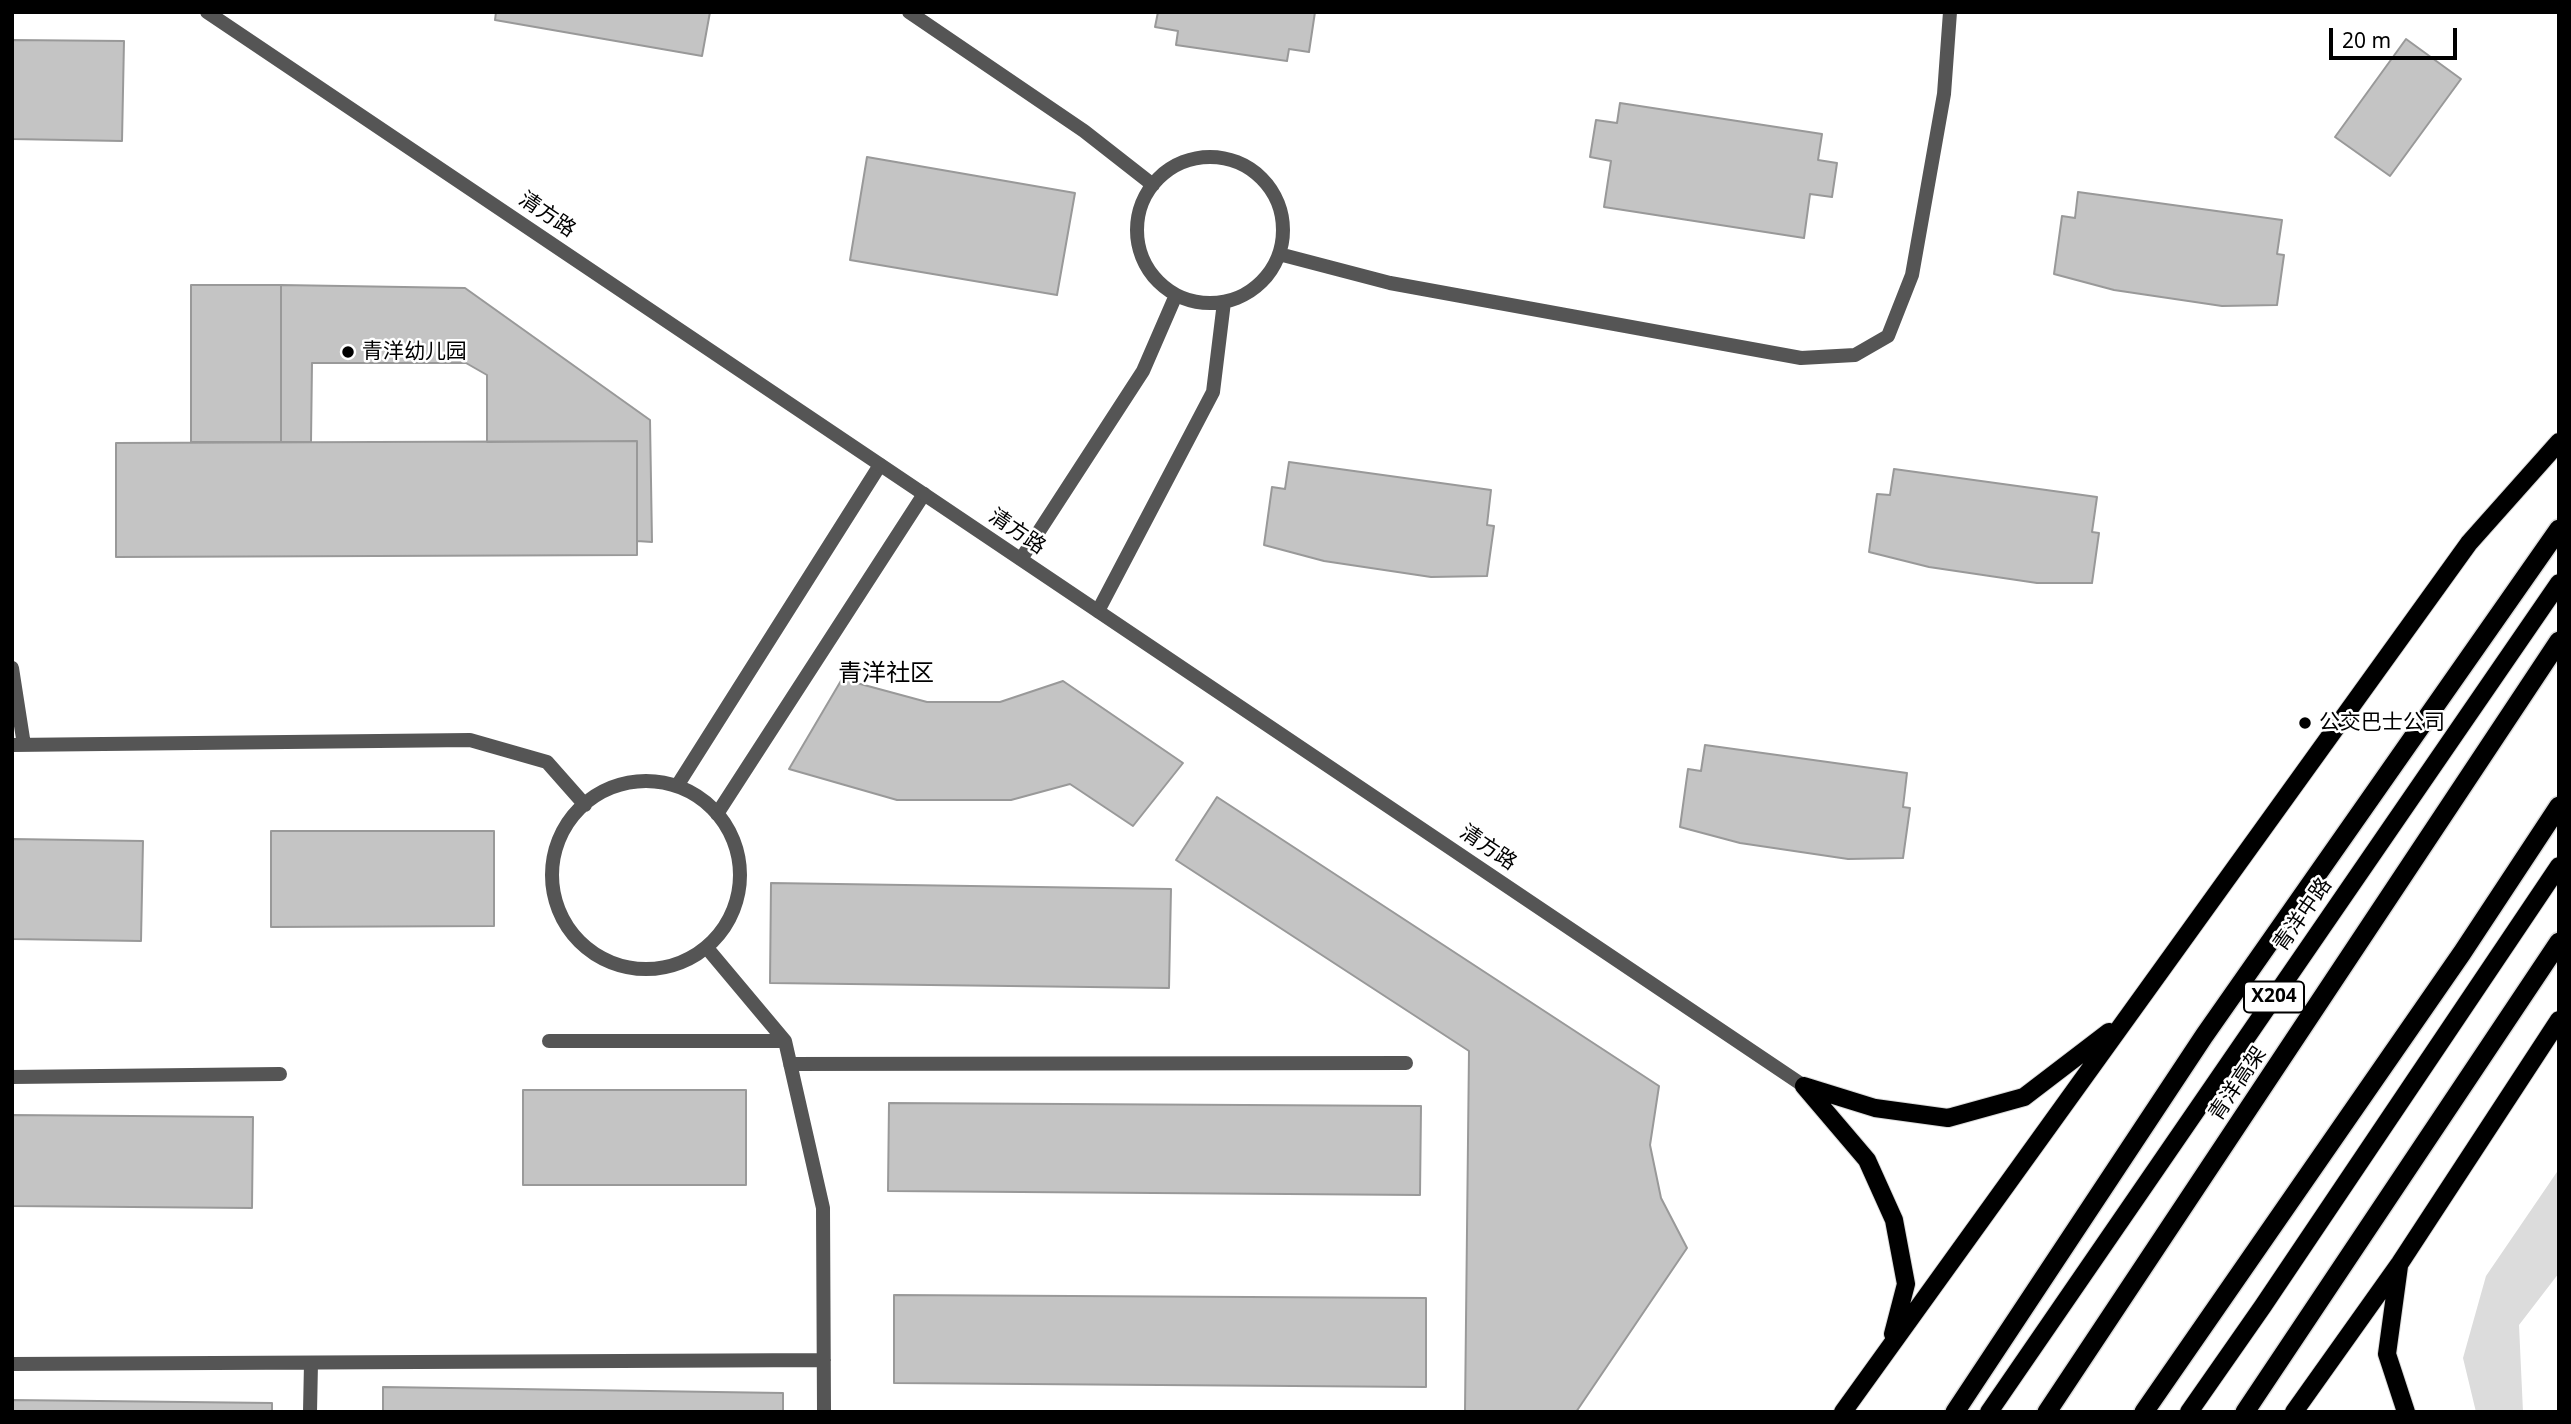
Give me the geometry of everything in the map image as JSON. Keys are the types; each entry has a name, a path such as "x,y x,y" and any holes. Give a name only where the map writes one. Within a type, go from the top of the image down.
{"highway":[{"path":"1955,1412 2204,1036 2559,529"},
{"name":"青洋高架","path":"2048,1412 2559,641"},
{"path":"2144,1412 2455,964 2559,806"},
{"path":"2245,1412 2300,1334 2559,942"}],"main road":[{"path":"1843,1412 2469,543 2559,443"},
{"name":"青洋中路","path":"1989,1412 2559,583"},
{"path":"2189,1412 2559,866"},
{"path":"1804,1086 1875,1108 1948,1118 2024,1097 2125,1020"},
{"path":"2294,1412 2400,1263 2559,1020"},
{"path":"1804,1086 1867,1160 1894,1220 1906,1284 1891,1344"},
{"path":"2400,1263 2387,1354 2406,1412"}],"street":[{"name":"清方路","path":"207,12 1804,1086"},
{"path":"909,12 1084,131 1153,184"},
{"path":"1279,254 1390,283 1801,358 1855,355 1888,336 1912,275 1944,94 1947,13"},
{"path":"1199,158 1222,158 1246,166 1266,182 1279,204 1284,230 1279,254 1267,277 1248,293 1223,302 1198,303 1176,295 1151,273 1137,241 1137,218 1144,197 1153,184 1177,164 1199,158"},
{"path":"1021,559 1143,371 1176,295"},
{"path":"1098,611 1213,392 1223,302"},
{"path":"677,786 880,465"},
{"path":"717,814 924,494"},
{"path":"12,668 18,745 470,740 547,762 585,805"},
{"path":"653,781 677,786 708,803 729,829 740,860 740,893 728,924 707,948 678,965 646,970 613,965 584,948 565,925 554,898 551,868 558,839 573,814 596,795 624,783 653,781"},
{"path":"707,948 785,1041 823,1208 824,1412"},
{"path":"549,1041 785,1041"},
{"path":"790,1064 1406,1063"},
{"path":"12,1077 280,1074"},
{"path":"12,1364 824,1360"},
{"path":"310,1412 311,1363"}],"shaded area":[{"path":"2559,1169 2559,1273 2519,1325 2523,1412 2476,1412 2463,1358 2486,1276"}],"building":[{"path":"496,12 710,12 702,56 495,20"},
{"path":"1158,12 1315,12 1309,52 1289,49 1287,61 1176,45 1178,31 1155,27"},
{"path":"2406,39 2461,79 2390,176 2335,137"},
{"path":"12,40 124,41 122,141 12,139"},
{"path":"1620,103 1822,134 1818,160 1837,163 1832,197 1810,194 1804,238 1604,207 1611,161 1590,157 1596,120 1617,123"},
{"path":"867,157 1075,193 1057,295 850,260"},
{"path":"2078,192 2282,220 2277,254 2284,255 2277,305 2222,306 2114,290 2054,274 2062,216 2075,218"},
{"path":"191,285 281,285 281,442 191,442"},
{"path":"281,285 465,288 650,420 652,542 637,541 637,441 487,442 487,375 466,363 312,363 311,442 281,442"},
{"path":"637,441 637,555 116,557 116,443"},
{"path":"1289,462 1491,490 1487,525 1494,526 1487,576 1431,577 1324,561 1264,545 1272,487 1285,489"},
{"path":"1894,469 2097,497 2092,532 2099,533 2092,583 2037,583 1929,567 1869,552 1877,494 1890,495"},
{"path":"842,679 927,702 1000,702 1063,681 1183,763 1133,826 1070,784 1011,800 897,800 789,769"},
{"path":"1705,745 1907,773 1903,807 1910,808 1903,858 1848,859 1740,843 1680,827 1688,769 1701,771"},
{"path":"1217,797 1659,1086 1650,1145 1661,1198 1687,1248 1576,1412 1465,1411 1469,1051 1176,860"},
{"path":"271,831 494,831 494,926 271,927"},
{"path":"12,839 143,841 141,941 12,939"},
{"path":"771,883 1171,889 1169,988 770,983"},
{"path":"523,1090 746,1090 746,1185 523,1185"},
{"path":"889,1103 1421,1106 1420,1195 888,1191"},
{"path":"12,1115 253,1117 252,1208 12,1206"},
{"path":"894,1295 1426,1298 1426,1387 894,1383"},
{"path":"383,1387 783,1393 783,1412 383,1412"},
{"path":"12,1400 272,1403 272,1412 12,1412"}],"place":[{"name":"青洋幼儿园","path":"348,352"},
{"name":"公交巴士公司","path":"2305,723"}],"district":[{"name":"青洋社区","path":"886,674"}]}
